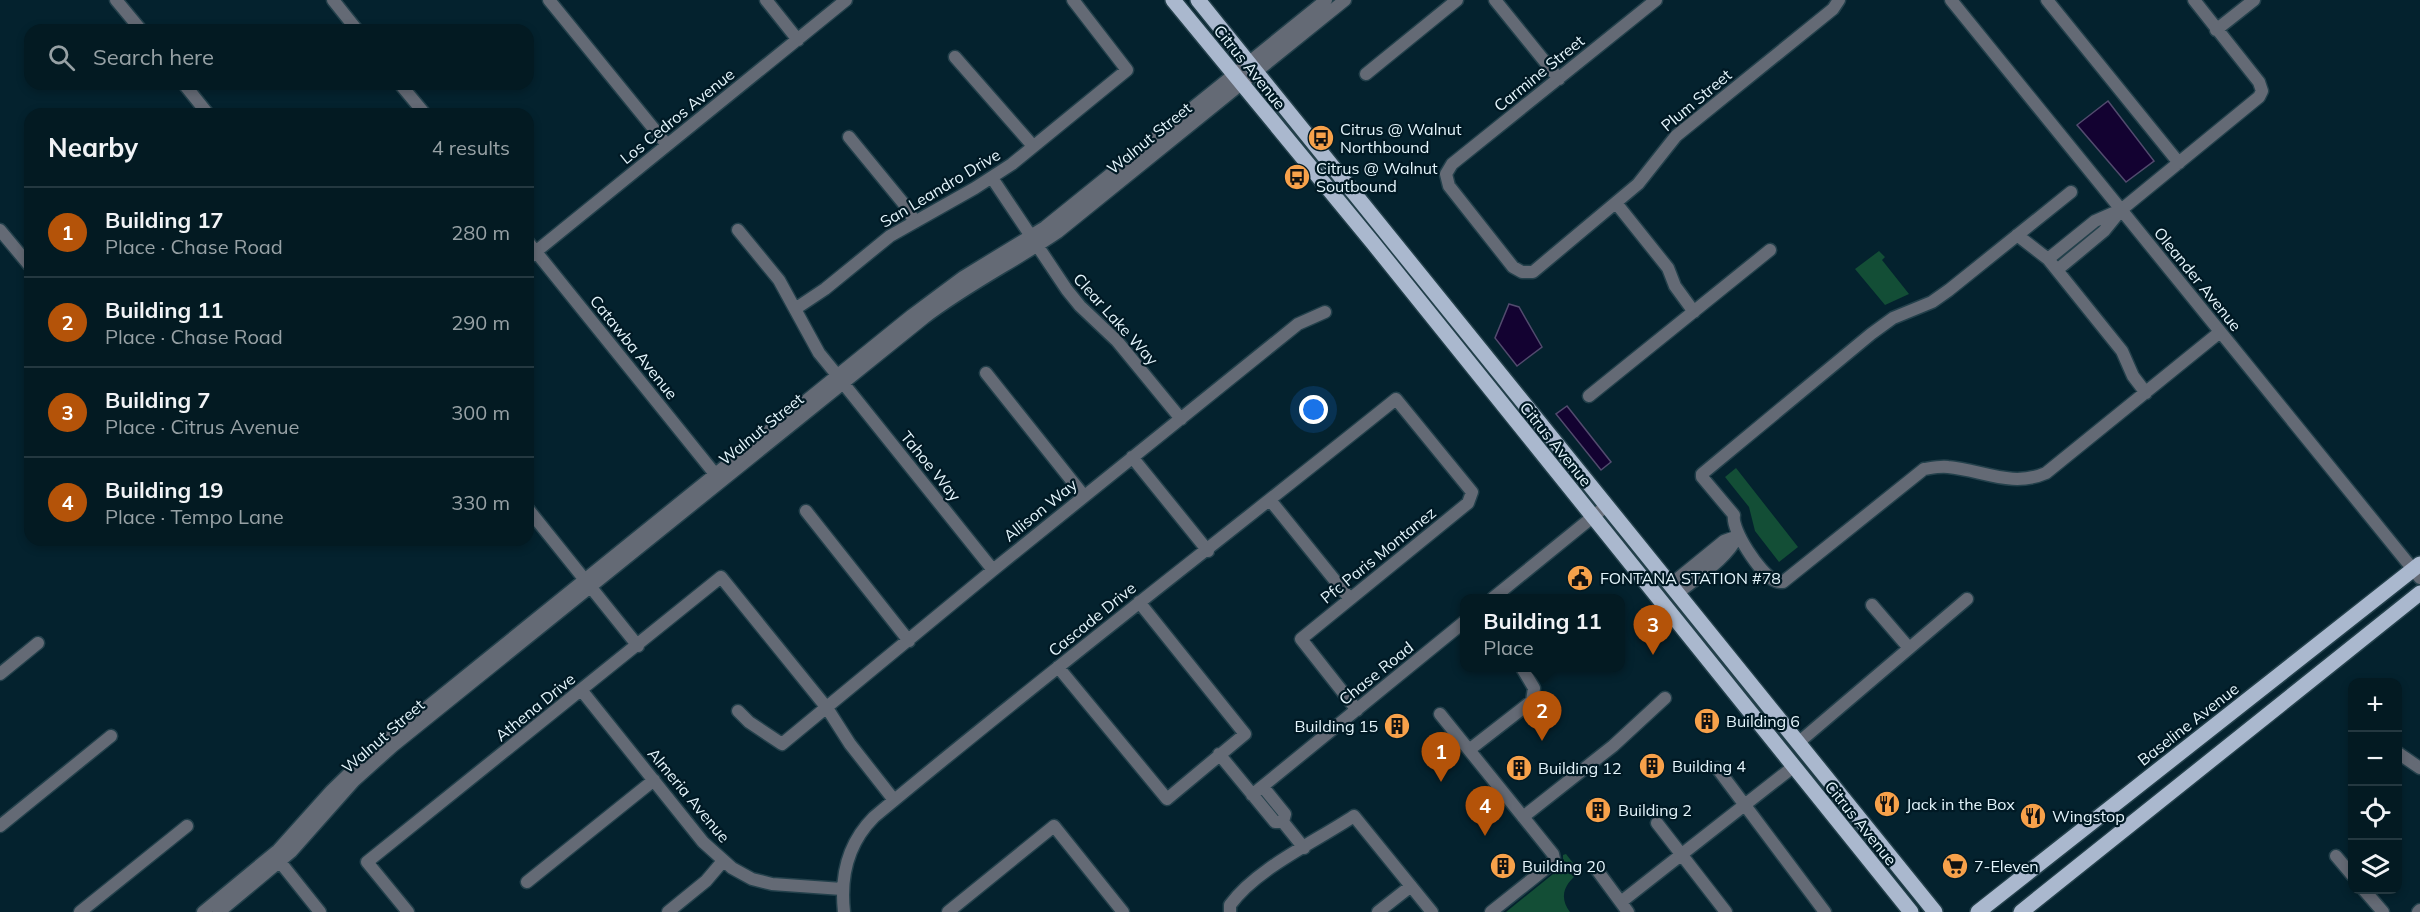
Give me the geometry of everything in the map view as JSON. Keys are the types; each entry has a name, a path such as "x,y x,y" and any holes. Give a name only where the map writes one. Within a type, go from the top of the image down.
{"main road":[{"name":"Citrus Avenue","path":"1173,0 1373,243 1911,912"},
{"name":"Citrus Avenue","path":"1198,0 1935,912"},
{"name":"Baseline Avenue","path":"1978,912 2418,570"},
{"path":"2021,912 2420,593"}],"street":[{"path":"117,0 136,24"},
{"path":"333,0 352,24"},
{"path":"549,0 667,145"},
{"path":"766,0 798,39"},
{"name":"Los Cedros Avenue","path":"534,249 667,145 846,0"},
{"name":"San Leandro Drive","path":"795,309 825,289 890,236 992,178 1127,70 1073,0"},
{"name":"Walnut Street","path":"203,912 278,850 330,791 368,755 588,583 840,379 943,290 1034,242 1237,80 1326,0"},
{"name":"Walnut Street","path":"1252,67 1345,0"},
{"path":"1366,74 1457,0"},
{"path":"1495,0 1559,79"},
{"name":"Carmine Street","path":"1522,272 1513,267 1449,186 1446,174 1452,164 1655,0"},
{"name":"Plum Street","path":"1522,272 1533,272 1616,203 1638,184 1676,136 1833,9 1839,0"},
{"name":"Oleander Avenue","path":"1951,0 2220,332 2418,570"},
{"path":"2047,0 2179,163"},
{"path":"2056,270 2104,231 2121,210 2259,97 2262,91 2259,82 2194,0"},
{"path":"2216,30 2254,0"},
{"path":"955,57 1033,146"},
{"path":"189,90 203,108"},
{"path":"405,90 420,108"},
{"path":"849,137 904,204 915,222"},
{"name":"Clear Lake Way","path":"992,178 1080,306 1117,341 1181,418"},
{"path":"2071,192 1932,302 1893,318 1871,334 1702,474 1702,477 1734,515 1732,522 1738,536 1767,576 1775,581 1783,582 1924,469 1945,466 2007,479 2034,478 2046,473 2220,332"},
{"path":"1616,203 1668,268 1675,286 1694,312"},
{"path":"2048,260 2095,221 2121,210"},
{"path":"0,230 24,259"},
{"name":"Tahoe Way","path":"738,230 779,280 819,353 993,570"},
{"path":"2081,233 2090,243"},
{"path":"2016,234 2048,260 2122,351 2133,376 2146,393"},
{"path":"1589,396 1770,250"},
{"name":"Catawba Avenue","path":"534,255 715,474"},
{"name":"Allison Way","path":"738,711 749,722 782,744 1298,324 1325,312"},
{"path":"986,373 1084,496"},
{"name":"Walnut Street","path":"219,912 280,862 371,764 715,474 840,379"},
{"name":"Cascade Drive","path":"842,889 846,864 858,836 874,817 1139,602 1208,551 1396,399 1472,492"},
{"path":"1132,458 1208,551"},
{"name":"Pfc Paris Montanez","path":"1357,710 1301,639 1468,503 1472,492"},
{"path":"1270,500 1350,599"},
{"path":"1498,594 1606,506"},
{"path":"806,511 909,641"},
{"path":"534,516 638,646"},
{"path":"1674,589 1723,556 1738,536"},
{"name":"Athena Drive","path":"408,912 367,862 721,577 827,708"},
{"path":"1798,743 1967,599"},
{"path":"1058,668 1167,798 1245,734 1139,602"},
{"path":"1872,605 1909,648"},
{"name":"Chase Road","path":"1252,795 1460,625"},
{"path":"0,674 38,643"},
{"path":"1469,750 1532,700 1534,688 1524,672"},
{"name":"Almeria Avenue","path":"582,691 703,842 723,861 752,879 772,884 842,889"},
{"path":"1523,817 1613,746 1665,698"},
{"path":"827,708 850,744 894,800"},
{"path":"1440,714 1553,854 1554,859 1550,865 1491,912"},
{"path":"0,826 111,736"},
{"path":"1220,754 1275,822 1284,822"},
{"path":"2402,756 2420,768"},
{"path":"1597,870 1624,907 1681,854 1793,767"},
{"path":"1718,768 1825,912"},
{"path":"527,882 654,780"},
{"path":"1263,787 1285,814 1284,822 1304,848"},
{"path":"1230,909 1237,896 1272,868 1353,816 1432,912"},
{"path":"1657,823 1726,912"},
{"path":"80,912 187,825"},
{"path":"948,912 1054,826 1123,912"},
{"path":"2336,856 2348,870"},
{"path":"668,912 706,881 723,861"},
{"path":"280,862 320,912"},
{"path":"1378,912 1411,885"},
{"path":"842,889 844,912"},
{"path":"2367,894 2383,912"}],"green space":[{"path":"1879,251 1885,257 1882,260 1909,294 1885,305 1855,269"},
{"path":"1736,468 1798,547 1779,562 1755,531 1749,507 1725,477"},
{"path":"1566,854 1580,872 1570,881 1565,890 1564,901 1570,912 1506,912 1558,870 1563,864 1563,855"}],"shaded area":[{"path":"2108,101 2154,161 2126,182 2077,125"},
{"path":"1509,304 1519,307 1542,347 1517,366 1495,338"},
{"path":"1567,406 1611,462 1601,470 1556,414"}],"place":[{"name":"Citrus @ Walnut Northbound","path":"1321,138"},
{"name":"Citrus @ Walnut Soutbound","path":"1297,177"},
{"name":"FONTANA STATION #78","path":"1580,578"},
{"name":"Building 7","path":"1653,655"},
{"name":"Building 6","path":"1707,721"},
{"name":"Building 15","path":"1397,726"},
{"name":"Building 11","path":"1542,741"},
{"name":"Building 4","path":"1652,766"},
{"name":"Building 12","path":"1519,768"},
{"name":"Building 17","path":"1441,782"},
{"name":"Jack in the Box","path":"1887,804"},
{"name":"Building 2","path":"1598,810"},
{"name":"Wingstop","path":"2033,816"},
{"name":"Building 19","path":"1485,836"},
{"name":"Building 20","path":"1503,866"},
{"name":"7-Eleven","path":"1955,866"}]}
